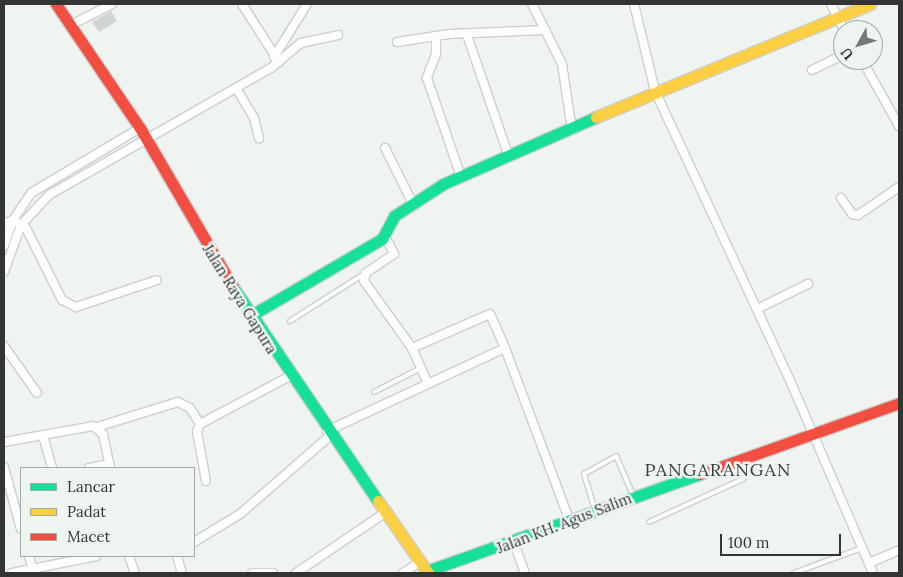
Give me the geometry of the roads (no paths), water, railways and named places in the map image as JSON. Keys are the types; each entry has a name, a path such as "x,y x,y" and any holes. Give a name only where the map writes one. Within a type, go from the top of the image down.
{"main road":[{"name":"Jalan Raya Gapura","path":"56,4 142,133 250,316 329,433 425,569"},
{"path":"250,316 385,236 394,216 412,202 461,177 572,130 655,91 870,4"},
{"name":"Jalan KH. Agus Salim","path":"425,569 514,543 569,519 899,404"}],"street":[{"path":"69,22 112,4"},
{"path":"242,4 277,60"},
{"path":"277,60 307,4"},
{"path":"532,4 562,64 572,130"},
{"path":"634,4 655,91 757,309 873,573"},
{"path":"831,4 838,18"},
{"path":"398,42 436,36 546,30"},
{"path":"4,246 31,193 47,181 236,88 306,40 338,35"},
{"path":"466,35 509,157"},
{"path":"436,36 436,54 427,78 461,177"},
{"path":"812,70 833,60"},
{"path":"868,70 899,126"},
{"path":"236,88 254,118 259,138"},
{"path":"4,224 17,222 49,195 142,133"},
{"path":"385,148 412,202"},
{"path":"841,198 852,214 858,215 899,187"},
{"path":"4,272 17,222"},
{"path":"17,222 62,300 76,307 157,280"},
{"path":"385,236 394,254 366,273 364,281 412,348 428,384"},
{"path":"757,309 808,284"},
{"path":"412,348 490,314 505,348 569,519"},
{"path":"4,346 37,393"},
{"path":"195,541 233,519 329,433 505,348"},
{"path":"206,481 197,432 200,424 290,376"},
{"path":"4,442 97,427 178,402 190,408 200,424"},
{"path":"97,427 110,466"},
{"path":"43,436 52,467"},
{"path":"4,467 20,523"},
{"path":"296,573 386,512"},
{"path":"514,543 525,573"},
{"path":"869,562 899,550"},
{"path":"29,557 34,572"},
{"path":"12,573 34,572 92,557"},
{"path":"129,557 135,573"},
{"path":"177,557 182,573"},
{"path":"403,573 425,569"},
{"path":"252,573 273,573"}],"lane":[{"path":"290,321 366,273"},
{"path":"374,392 421,368"},
{"path":"595,510 584,474 616,456 634,497"},
{"path":"649,522 696,503 705,493 743,479 746,476 742,459"},
{"path":"794,573 862,548"}],"district":[{"name":"PANGARANGAN","path":"718,470"}]}
